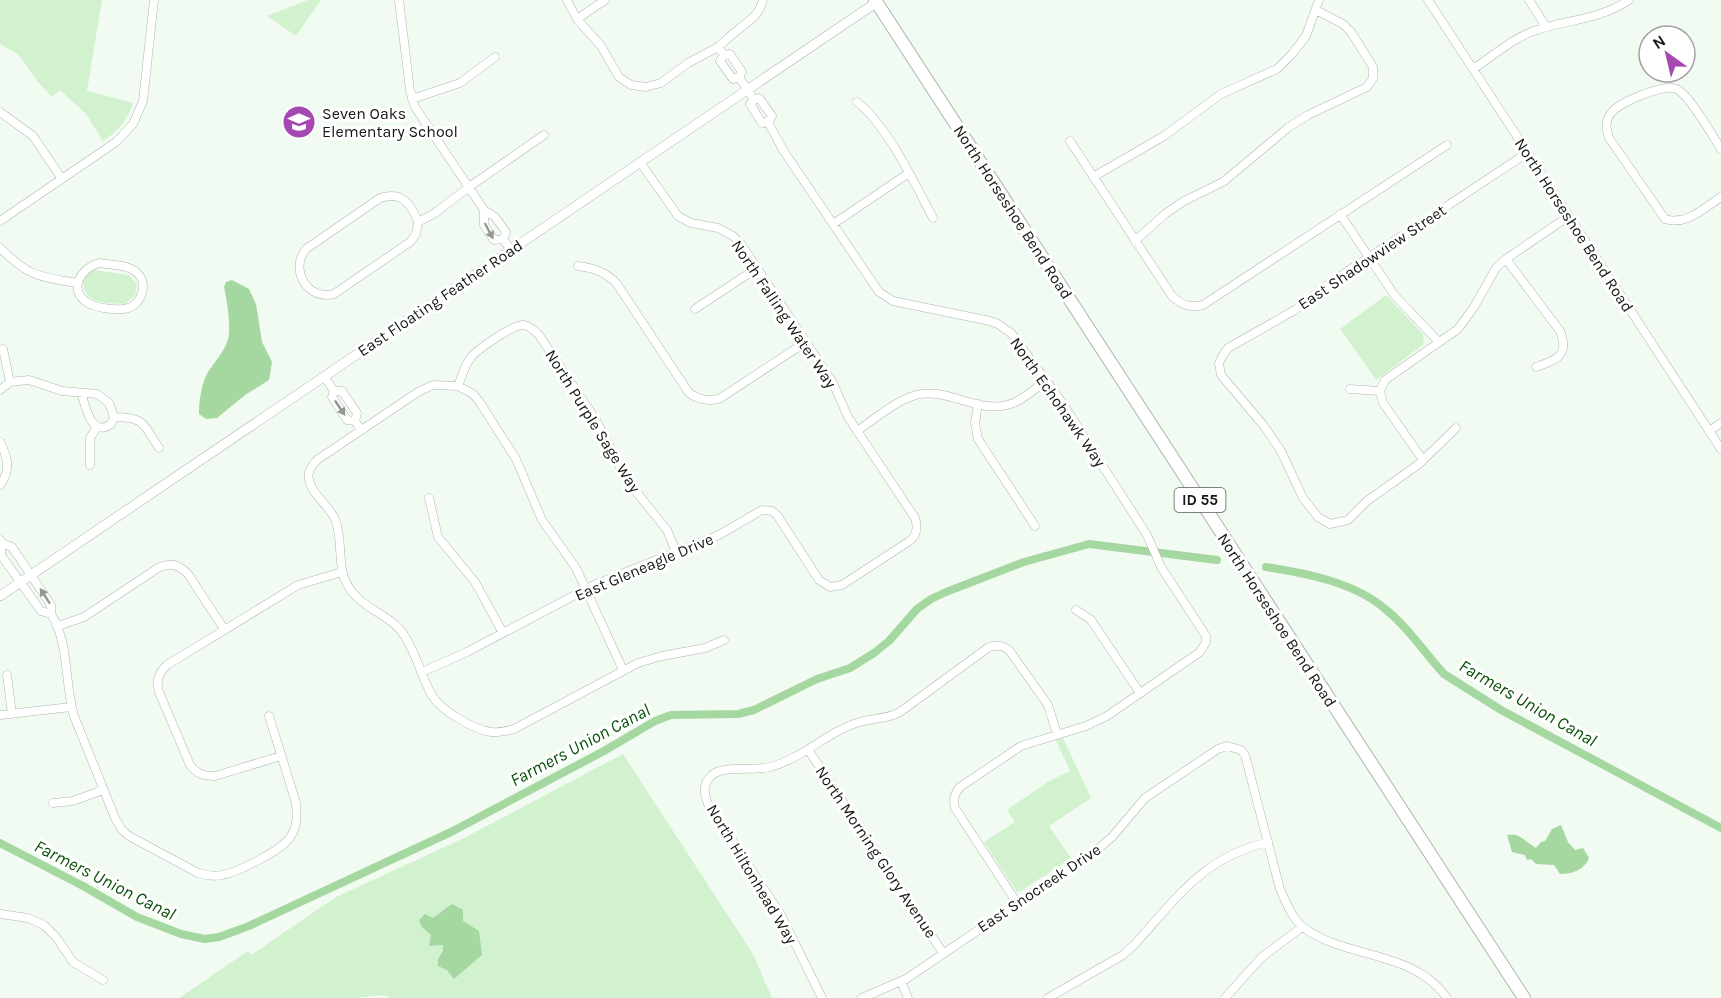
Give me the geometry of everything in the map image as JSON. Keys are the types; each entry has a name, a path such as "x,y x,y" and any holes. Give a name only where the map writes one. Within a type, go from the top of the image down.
{"highway":[{"name":"North Horseshoe Bend Road","path":"877,0 1348,730 1524,998"}],"main road":[{"name":"East Floating Feather Road","path":"0,596 877,0"}],"street":[{"path":"0,221 122,136 137,117 143,101 154,0"},
{"path":"399,0 412,99 419,114 484,210 495,217 506,232 503,239"},
{"path":"567,0 577,20 601,46 619,78 631,85 646,87 661,83 688,63 718,47 738,29 753,20 763,0"},
{"path":"577,20 605,0"},
{"path":"1093,177 1164,136 1221,94 1277,69 1306,36 1319,0"},
{"name":"North Horseshoe Bend Road","path":"1428,0 1721,449"},
{"path":"1529,0 1546,27"},
{"path":"1473,69 1521,37 1546,27 1599,15 1629,0"},
{"path":"1135,240 1184,201 1223,182 1308,115 1367,87 1373,78 1373,67 1351,32 1343,24 1316,10"},
{"name":"North Echohawk Way","path":"718,47 724,55 720,61 733,80 739,77 754,100 750,104 762,123 768,122 783,150 874,286 886,297 907,304 998,324 1012,334 1046,381 1141,526 1157,558 1204,631 1206,642 1200,652 1140,693"},
{"path":"412,99 460,83 495,57"},
{"path":"1721,149 1685,95 1673,87 1659,88 1618,107 1611,112 1606,130 1609,138 1665,219 1671,221 1686,219 1721,197"},
{"path":"857,102 871,115 909,173 933,218"},
{"path":"0,112 33,136 62,178"},
{"path":"418,222 435,213 544,135"},
{"path":"1070,141 1172,296 1187,306 1203,305 1447,145"},
{"name":"East Shadowview Street","path":"1423,460 1366,501 1348,520 1330,524 1318,517 1303,498 1281,451 1264,426 1221,375 1219,363 1228,348 1295,310 1369,256 1418,228 1527,153"},
{"name":"North Falling Water Way","path":"639,162 678,216 691,223 718,228 733,236 741,244 833,383 848,417 915,518 917,530 911,540 842,585 830,587"},
{"path":"833,224 909,173"},
{"path":"390,195 399,196 406,201 418,222 416,234 410,242 334,294 318,295 310,289 301,276 298,267 300,257 306,249 380,198 390,195"},
{"path":"484,210 484,225 494,240 503,239"},
{"path":"1340,214 1395,296 1439,342"},
{"path":"1456,428 1423,460 1383,403 1380,392 1385,380 1458,329 1474,307 1496,268 1569,216"},
{"path":"503,239 511,250"},
{"path":"0,248 31,274 77,283"},
{"path":"1506,259 1547,313 1564,340 1564,348 1555,361 1536,367"},
{"path":"99,263 126,267 137,272 141,277 143,291 137,303 130,308 95,306 83,300 77,283 84,270 99,263"},
{"path":"578,267 595,269 611,279 689,393 704,400 719,399 806,342"},
{"path":"695,309 758,268"},
{"name":"North Purple Sage Way","path":"458,386 472,356 511,329 525,325 532,329 539,335 596,420 626,479 667,530 676,552"},
{"path":"3,349 10,382"},
{"path":"324,376 334,391 342,391 357,413 355,421 361,430"},
{"path":"0,390 10,382 29,380 62,391 97,394 109,403 114,417"},
{"path":"857,431 901,402 917,395 934,394 998,407 1015,403 1046,381"},
{"path":"623,670 576,568 542,520 512,452 473,394 458,386 441,384 425,387 317,460 311,467 309,481 335,519 339,531 339,556 345,582 357,598 400,630 437,702 447,711 477,728 492,733 513,729 623,670 654,658 705,648 724,640"},
{"path":"1350,389 1380,392"},
{"path":"81,393 91,422 97,427 107,427 114,417"},
{"path":"978,404 975,423 978,439 1035,526"},
{"path":"114,417 138,419 159,448"},
{"path":"1709,431 1721,423"},
{"path":"90,465 90,438 97,427"},
{"path":"0,442 6,453 8,466 6,476 0,486"},
{"path":"429,498 438,537 475,582 503,633"},
{"name":"East Gleneagle Drive","path":"422,672 467,652 586,589 719,535 757,512 768,509 777,515 819,580 830,587"},
{"path":"51,614 41,611 1,555 1,542 12,547 51,605 51,614 58,626 63,645 71,707 114,818 129,836 198,873 210,876 230,873 276,851 291,838 296,827 296,803 269,716"},
{"path":"58,626 84,617 158,568 166,564 174,564 182,567 188,574 224,628"},
{"path":"281,756 215,776 205,776 196,772 190,765 159,692 158,676 167,665 224,628 306,581 342,572"},
{"path":"1017,903 955,808 954,797 960,787 1021,746 1095,722 1140,693 1091,620 1076,610"},
{"path":"809,751 824,740 860,722 888,718 896,714 988,648 1002,645 1009,650 1048,705 1057,734"},
{"path":"7,675 12,714"},
{"path":"0,715 71,707"},
{"name":"East Snocreek Drive","path":"862,998 901,981 1105,843 1145,798 1218,749 1227,746 1234,747 1245,755 1268,842"},
{"name":"North Hiltonhead Way","path":"809,751 768,768 721,770 707,781 704,792 708,804 780,913 822,998"},
{"name":"North Morning Glory Avenue","path":"809,751 943,953"},
{"path":"53,802 73,801 103,790"},
{"path":"1048,998 1123,954 1134,945 1194,878 1243,848 1268,842 1280,889 1288,909 1302,927 1330,941 1414,970 1431,980 1446,998"},
{"path":"0,914 28,918 44,925 56,937 73,962 103,980"},
{"path":"1225,998 1262,957 1302,927"},
{"path":"901,981 908,998"}],"shaded area":[{"path":"0,0 102,0 87,91 133,103 125,120 103,141 86,114 60,90 52,97 19,55 0,44"},
{"path":"308,0 321,0 296,36 267,16"},
{"path":"94,270 129,275 137,284 135,296 124,304 97,301 87,295 83,282"},
{"path":"232,280 249,289 256,304 262,342 272,362 269,380 245,395 217,418 206,419 199,414 201,395 206,376 228,340 229,317 224,287 226,282"},
{"path":"1386,295 1423,334 1424,344 1376,380 1340,329"},
{"path":"1063,738 1091,798 1049,826 1071,858 1017,892 984,842 1015,822 1007,810 1049,781 1070,771 1056,740"},
{"path":"623,754 753,954 772,998 391,998 384,995 356,998 179,998 248,951 251,955 336,897 462,839"},
{"path":"1561,825 1568,842 1575,850 1583,848 1589,858 1584,866 1577,870 1560,874 1554,865 1536,864 1531,859 1527,860 1525,855 1512,852 1507,835 1519,836 1536,848 1545,841 1552,829"},
{"path":"452,904 463,910 463,921 479,931 482,955 454,979 447,970 438,966 443,945 429,946 431,935 422,927 419,920 425,914 433,918"}],"waterway":[{"name":"Farmers Union Canal","path":"0,843 137,917 181,934 205,939 219,937 249,926 451,832 604,751 655,721 671,715 738,714 754,710 817,679 850,668 889,641 917,609 931,599 1024,562 1089,544 1217,560"},
{"name":"Farmers Union Canal","path":"1266,567 1328,580 1372,599 1400,623 1444,674 1501,710 1721,828"}],"place":[{"name":"Seven Oaks Elementary School","path":"299,122"}]}
